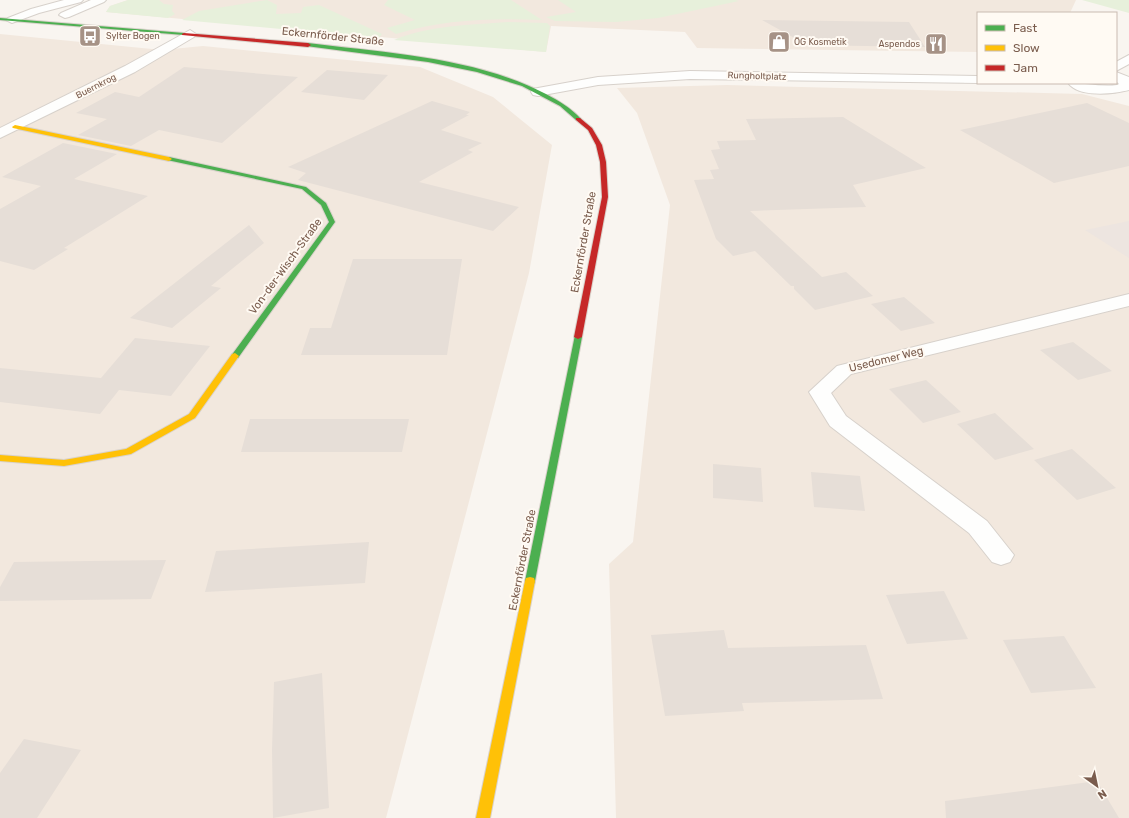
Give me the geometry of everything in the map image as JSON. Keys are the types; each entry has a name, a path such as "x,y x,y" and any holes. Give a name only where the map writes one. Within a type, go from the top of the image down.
{"street":[{"path":"12,20 35,11 77,0"},
{"path":"50,23 74,10 100,0"},
{"name":"Eckernförder Straße","path":"0,19 365,50 418,58 499,77 538,92 562,105 576,115 590,129 600,144 604,159 605,197 482,818"},
{"name":"Buernkrog","path":"0,134 130,69 190,34"},
{"path":"1117,66 1129,59"},
{"name":"Rungholtplatz","path":"538,92 582,82 708,74 977,80"},
{"path":"1078,84 1090,89 1123,92 1126,84 1124,80 1117,76"},
{"name":"Von-der-Wisch-Straße","path":"0,458 64,463 128,452 192,416 332,222 324,204 304,188 15,127"},
{"name":"Usedomer Weg","path":"1000,555 978,527 838,421 820,392 844,370 1129,300"}],"shaded area":[{"path":"128,0 1076,0 1070,12 977,12 977,52 697,48 685,32 551,26 546,52 106,12 110,6"},
{"path":"0,34 162,50 203,46 420,67 493,97 552,145 529,273 386,818 0,818"},
{"path":"727,85 1082,94 1129,106 1129,818 616,818 609,564 633,542 670,205 637,113 617,88"},
{"path":"1129,221 1129,258 1085,230"}],"green space":[{"path":"128,0 159,0 164,4 173,5 172,11 175,14 168,18 106,12 110,6"},
{"path":"267,0 277,5 276,14 301,13 303,7 319,5 382,34 379,38 182,20 199,11"},
{"path":"388,0 511,0 542,20 505,19 451,22 396,34 387,28 415,20 384,5"},
{"path":"558,0 739,1 658,18 616,22 555,21 546,17 576,12"},
{"path":"1082,0 1129,0 1129,13"},
{"path":"508,22 547,23 550,26 546,52 394,40 422,31 465,25"}],"building":[{"path":"762,20 909,22 925,47 807,45"},
{"path":"184,67 298,77 222,143 159,130 131,146 78,135 107,119 76,113 115,92 139,97"},
{"path":"327,70 388,75 364,100 301,92"},
{"path":"432,101 470,112 466,115 469,115 441,130 482,143 468,150 473,152 419,182 519,207 493,231 298,180 306,173 288,167"},
{"path":"1087,103 1129,123 1129,166 1054,183 960,130"},
{"path":"843,117 926,168 853,185 866,207 750,211 822,277 846,272 873,296 815,310 794,289 794,286 791,286 755,251 733,256 716,239 694,180 714,179 710,170 719,169 711,150 720,149 717,141 756,140 746,119"},
{"path":"63,143 117,154 74,179 148,196 64,248 68,249 34,270 0,261 0,209 41,186 2,177"},
{"path":"249,225 264,243 211,286 221,288 172,328 130,318"},
{"path":"353,259 462,259 447,355 301,355 310,328 331,328"},
{"path":"904,297 935,323 901,331 871,304"},
{"path":"135,338 210,346 171,396 119,390 100,414 0,402 0,368 101,378"},
{"path":"1073,342 1112,371 1078,380 1040,350"},
{"path":"926,380 961,412 923,423 889,389"},
{"path":"995,413 1034,449 995,460 957,424"},
{"path":"250,419 409,419 402,452 241,452"},
{"path":"1072,449 1116,488 1077,500 1034,460"},
{"path":"713,464 761,468 763,502 713,498"},
{"path":"811,472 860,476 865,511 814,507"},
{"path":"369,542 365,583 205,592 216,551"},
{"path":"166,560 151,599 0,601 0,587 14,562"},
{"path":"944,591 968,639 907,644 886,595"},
{"path":"724,630 728,648 866,645 883,699 742,703 744,711 665,716 651,635"},
{"path":"1064,636 1096,688 1031,693 1003,640"},
{"path":"322,673 329,808 273,818 272,750 274,682"},
{"path":"24,739 81,750 37,818 0,818 0,773"},
{"path":"1097,781 1119,818 946,818 945,801"}],"traffic: fast":[{"path":"0,19 184,34"},
{"path":"308,45 428,60 478,71 524,85 562,105 578,119"},
{"path":"169,159 304,188 324,204 332,222 235,356"},
{"path":"530,581 578,337"}],"traffic: slow":[{"path":"15,127 169,159"},
{"path":"0,458 64,463 128,452 192,416 235,356"},
{"path":"483,818 530,581"}],"traffic: jam":[{"path":"184,34 308,45"},
{"path":"578,119 590,129 599,145 603,162 605,197 578,337"}],"place":[{"name":"Sylter Bogen","path":"90,36"},
{"name":"ÖG Kosmetik","path":"779,42"},
{"name":"Aspendos","path":"936,44"}]}
